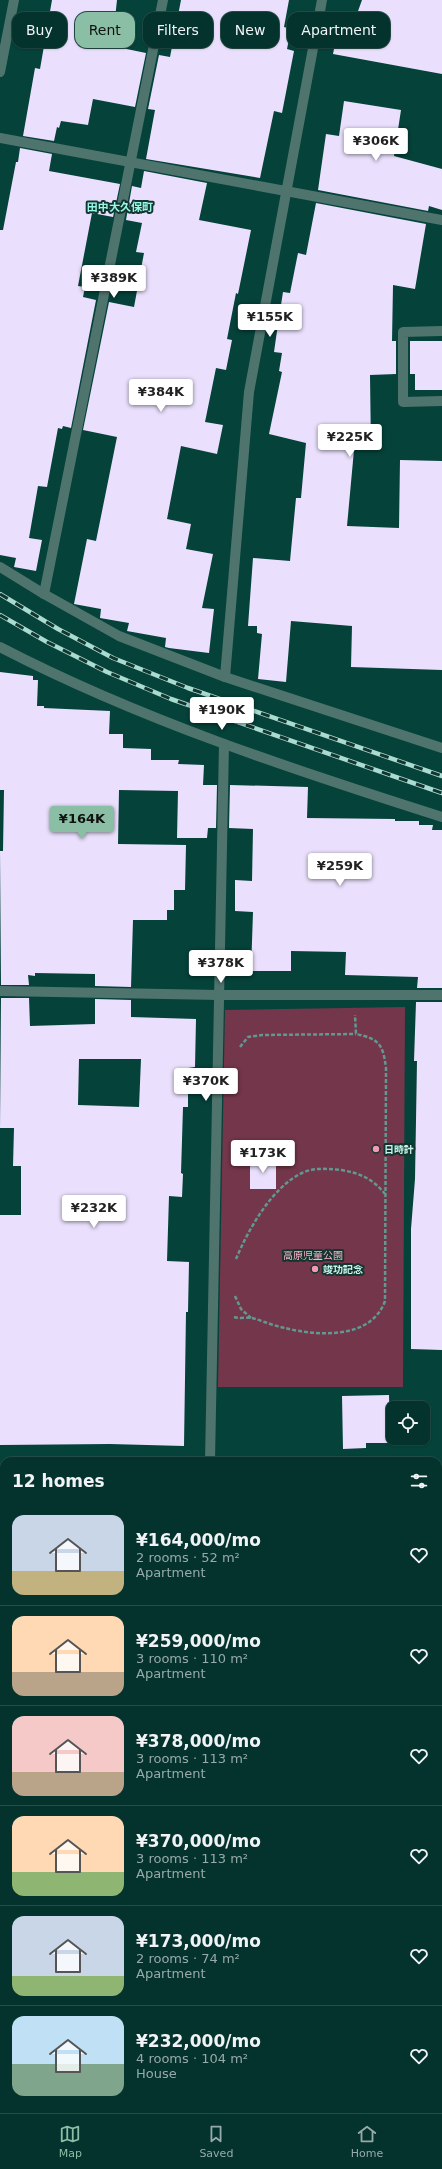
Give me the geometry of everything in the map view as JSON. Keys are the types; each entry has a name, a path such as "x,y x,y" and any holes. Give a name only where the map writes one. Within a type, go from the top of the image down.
{"street":[{"path":"0,72 14,0"},
{"path":"44,594 163,0"},
{"path":"225,677 248,392 288,192 322,0"},
{"path":"0,138 442,220"},
{"path":"442,331 403,332 403,402 442,401"},
{"path":"0,567 44,594 119,636 225,677 442,748"},
{"path":"0,647 114,701 224,744 322,779 442,817"},
{"path":"210,1457 224,744"},
{"path":"0,990 219,994 442,995"}],"path":[{"path":"356,995 356,1034"},
{"path":"234,1311 234,1318 251,1318 307,1333 336,1333 364,1326 381,1312 385,1301 385,1058 378,1042 371,1037 356,1034 262,1035 248,1037 240,1044 239,1050"},
{"path":"235,1252 235,1260 248,1231 269,1201 289,1181 302,1172 319,1169 350,1171 370,1179 385,1195"},
{"path":"235,1288 235,1303"},
{"path":"235,1296 241,1309 251,1318"}],"green space":[{"name":"高原児童公園","path":"405,1007 403,1387 218,1387 225,1010"}],"building":[{"path":"52,0 117,0 116,12 75,12 75,48 122,48 146,53 135,107 93,99 88,125 61,121 59,128 57,127 54,141 23,136 35,68 40,69 44,48 67,48 67,12 50,12"},
{"path":"181,0 289,0 284,27 287,28 287,49 294,51 282,113 274,111 260,178 146,159 155,110 148,109 159,55 170,57 172,48 213,48 213,12 179,12"},
{"path":"362,0 442,0 442,74 333,54 334,48 390,48 390,12 358,12"},
{"path":"344,101 401,110 394,156 442,169 442,210 429,206 428,211 318,190 326,134 339,136"},
{"path":"20,148 52,154 49,171 120,184 113,217 92,213 78,286 85,287 83,297 96,300 71,428 63,426 62,429 58,428 47,487 38,486 29,538 42,540 36,571 14,567 16,558 0,555 0,230 3,230"},
{"path":"144,171 207,183 199,220 251,230 227,339 232,340 226,370 216,368 205,422 223,425 217,454 181,446 167,519 191,524 186,549 213,554 202,608 214,609 209,653 165,647 166,638 127,631 129,623 100,618 101,609 74,604 87,539 96,541 117,437 83,430 109,302 134,307 144,253 136,252 142,223 126,220 132,186 141,188"},
{"path":"316,203 426,224 415,289 393,285 392,341 396,341 396,374 370,375 371,450 354,450 347,526 399,528 400,460 442,461 442,670 351,667 352,626 291,621 286,682 258,679 262,634 257,633 257,626 248,626 253,558 290,561 296,498 301,498 306,443 269,434 282,372 279,371 282,353 274,352 283,292 290,293 298,253 306,255"},
{"path":"410,341 442,341 442,390 415,390 415,374 410,374"},
{"path":"0,672 33,676 33,680 38,680 37,706 44,706 44,708 110,711 109,734 123,734 123,748 151,749 151,760 179,760 178,764 204,765 203,785 217,785 216,828 208,828 207,838 177,838 178,791 119,790 118,844 186,845 185,890 174,890 174,910 167,910 167,920 133,920 131,987 95,986 95,974 35,973 35,976 28,975 29,985 1,985 0,851 3,851 4,790 0,790"},
{"path":"230,785 308,787 307,818 395,819 395,821 419,821 419,825 433,825 432,830 442,830 442,988 417,988 418,977 345,975 346,952 291,951 291,971 251,971 253,912 235,911 235,880 252,881 253,829 229,828"},
{"path":"1,998 29,998 30,1026 95,1024 95,999 131,1000 131,1017 196,1019 195,1067 188,1068 188,1107 183,1107 181,1173 183,1174 182,1197 169,1196 167,1261 189,1262 188,1312 186,1312 184,1446 110,1444 0,1445 0,1215 21,1215 21,1166 13,1166 14,1128 0,1128","holes":["79,1059 141,1059 139,1107 78,1105"]},
{"path":"416,1002 442,1002 442,1350 411,1349 411,1229 415,1179 417,1061 414,1061"},
{"path":"250,1160 276,1160 276,1189 250,1189"},
{"path":"389,1395 389,1401 386,1401 386,1443 366,1443 366,1448 343,1449 342,1396"}],"railway":[{"path":"0,594 58,629 113,658 188,688 442,776"},
{"path":"0,615 47,642 107,672 171,699 442,793"}],"place":[{"name":"日時計","path":"376,1149"},
{"name":"竣功記念","path":"315,1269"}],"district":[{"name":"田中大久保町","path":"120,207"}]}
